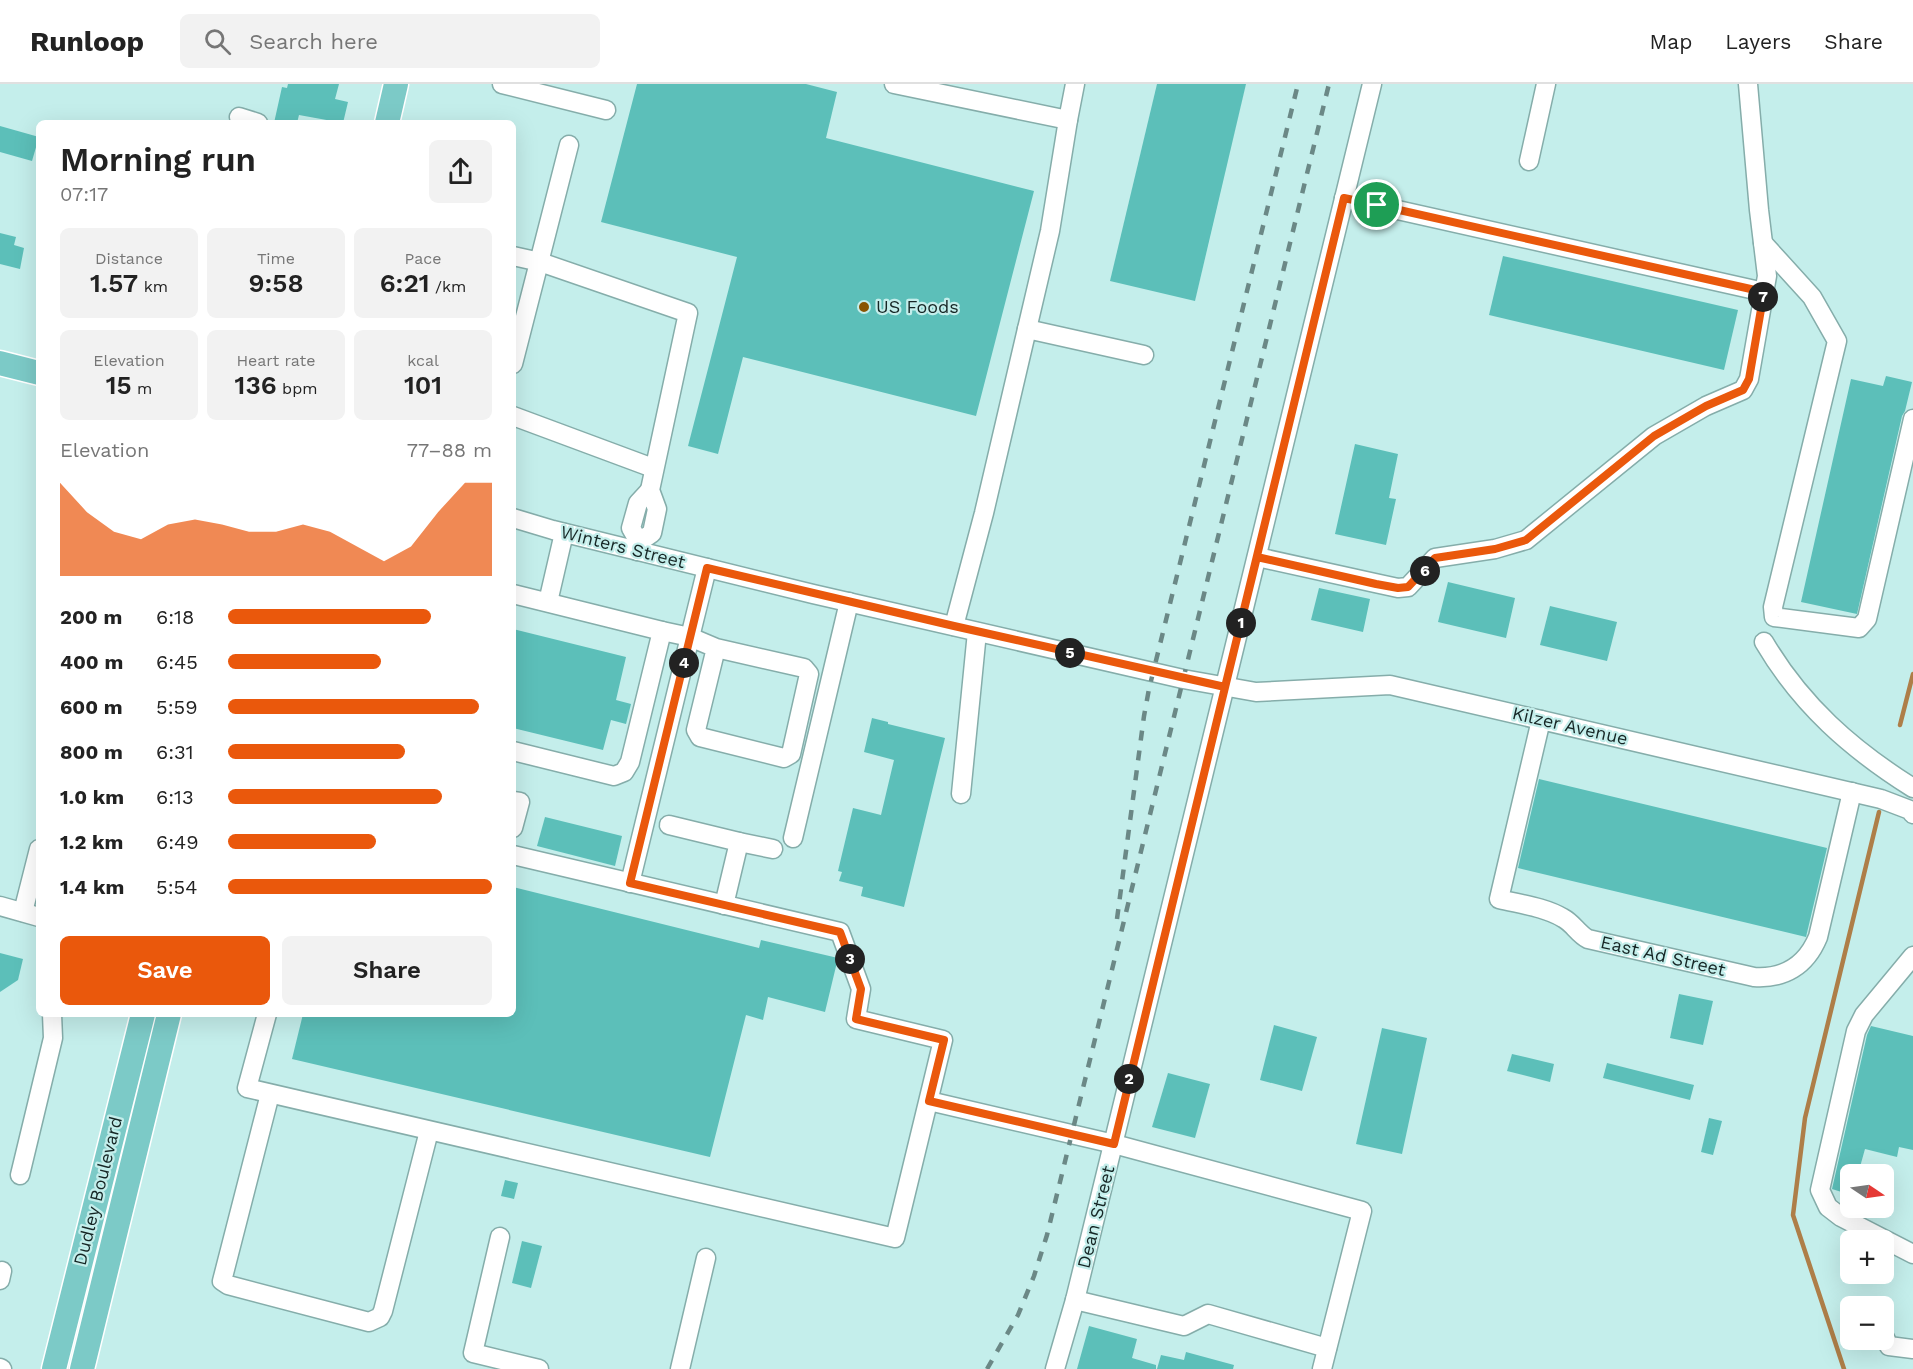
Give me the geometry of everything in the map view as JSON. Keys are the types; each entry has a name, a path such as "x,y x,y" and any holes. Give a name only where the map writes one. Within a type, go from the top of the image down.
{"main road":[{"path":"388,120 396,84"},
{"path":"0,363 36,372"},
{"name":"Dudley Boulevard","path":"54,1369 142,1017"},
{"name":"Dudley Boulevard","path":"82,1369 168,1017"}],"street":[{"path":"502,84 535,88 606,110"},
{"path":"894,84 1068,120"},
{"path":"954,626 1028,329 1050,231 1076,84"},
{"name":"Dean Street","path":"1055,1369 1075,1300 1114,1144 1372,84"},
{"path":"1528,161 1546,84"},
{"path":"1257,557 1398,588 1408,587 1435,558 1495,549 1526,540 1654,436 1706,406 1743,390 1749,379 1767,276 1748,84"},
{"path":"239,117 248,120"},
{"path":"516,353 569,145"},
{"path":"1344,198 1764,292"},
{"path":"1763,243 1812,297 1837,341 1773,607 1774,617 1859,628 1867,619 1913,418"},
{"path":"516,257 540,262 688,313 650,490 638,503 631,528 638,547"},
{"path":"1028,329 1144,355"},
{"path":"516,417 653,468"},
{"name":"Winters Street","path":"516,519 564,533 638,547 707,568 849,602 1225,687"},
{"path":"548,602 564,533"},
{"path":"630,883 707,568"},
{"path":"516,595 690,637 716,648 804,668 809,674 791,754 784,758 700,737 696,730 716,648"},
{"path":"793,838 849,602"},
{"path":"516,752 614,776 624,772 630,762 662,631"},
{"path":"961,794 977,632"},
{"path":"1764,642 1796,690 1815,712 1887,771 1913,788"},
{"name":"Kilzer Avenue","path":"1225,687 1256,692 1390,685 1881,799 1912,812"},
{"name":"East Ad Street","path":"1541,720 1499,899 1554,913 1566,919 1582,936 1588,939 1721,970 1768,978 1796,968 1806,958 1818,938 1852,792"},
{"path":"516,801 520,802 516,817"},
{"path":"669,825 773,849"},
{"path":"724,905 739,842"},
{"path":"266,1017 247,1088 896,1238 944,1040 856,1019 861,989 840,932 516,856"},
{"path":"0,906 31,914 36,873"},
{"path":"1913,956 1864,1015 1856,1031 1820,1190 1828,1207 1841,1217 1913,1254"},
{"path":"20,1175 53,1038 52,1017"},
{"path":"270,1094 222,1281 228,1286 369,1322 380,1317 383,1311 429,1131"},
{"path":"929,1101 1114,1144 1362,1211 1322,1369"},
{"path":"500,1237 473,1353 539,1369"},
{"path":"680,1369 706,1258"},
{"path":"1075,1300 1184,1326 1208,1314 1327,1348"},
{"path":"1894,1347 1913,1349"}],"building":[{"path":"288,84 339,84 335,99 348,102 344,120 326,120 299,115 298,120 275,120 282,87 287,88"},
{"name":"US Foods","path":"637,84 806,84 837,92 826,138 1034,191 976,416 743,357 718,454 688,446 737,257 601,222"},
{"path":"1157,84 1246,84 1195,301 1110,281"},
{"path":"0,126 36,136 32,161 0,152"},
{"path":"0,233 16,237 14,245 24,248 20,269 0,264"},
{"path":"1503,256 1738,310 1724,370 1489,315"},
{"path":"1886,376 1912,382 1902,416 1857,614 1801,602 1851,379 1883,386"},
{"path":"1355,444 1398,454 1389,498 1396,499 1386,545 1335,534"},
{"path":"1448,582 1515,598 1506,638 1438,622"},
{"path":"1319,588 1370,599 1363,632 1311,620"},
{"path":"1550,606 1617,622 1607,661 1540,645"},
{"path":"516,630 626,657 616,700 631,704 626,724 611,720 603,750 516,729"},
{"path":"872,718 945,738 904,907 861,896 863,887 839,881 842,872 838,871 853,808 881,815 894,760 864,752"},
{"path":"1539,779 1827,848 1806,937 1518,868"},
{"path":"545,817 622,836 615,866 537,846"},
{"path":"516,888 759,948 761,940 838,958 825,1012 768,997 763,1020 746,1015 710,1157 292,1059 302,1017 516,1017"},
{"path":"0,953 23,959 18,980 0,992"},
{"path":"1679,994 1713,1001 1703,1045 1670,1038"},
{"path":"1274,1025 1317,1037 1302,1091 1260,1080"},
{"path":"1871,1026 1913,1036 1913,1150 1899,1147 1897,1157 1865,1149 1861,1164 1840,1164 1840,1192 1832,1189"},
{"path":"1382,1028 1427,1038 1402,1154 1356,1144"},
{"path":"1512,1054 1554,1064 1550,1082 1507,1071"},
{"path":"1607,1063 1694,1085 1690,1100 1603,1078"},
{"path":"1168,1073 1210,1084 1195,1138 1152,1127"},
{"path":"1709,1118 1722,1121 1713,1155 1701,1152"},
{"path":"505,1180 518,1183 514,1199 501,1196"},
{"path":"522,1241 542,1246 531,1288 512,1283"},
{"path":"1089,1326 1137,1339 1132,1358 1156,1365 1156,1369 1077,1369"},
{"path":"1186,1352 1234,1365 1233,1369 1157,1369 1161,1355 1184,1360"}],"waterway":[{"path":"1900,725 1913,674"},
{"path":"1844,1369 1793,1215 1805,1118 1879,812"}],"railway":[{"path":"1117,919 1149,689 1298,84"},
{"path":"987,1369 1018,1315 1047,1235 1329,84"}],"place":[{"name":"US Foods","path":"864,307"}],"route":[{"path":"1377,205 1344,198 1257,557 1206,763 1114,1144 929,1101 944,1040 856,1019 861,989 840,932 630,883 707,568 813,594 1183,679 1225,687 1257,557 1376,584 1398,588 1408,587 1435,558 1495,549 1526,540 1654,436 1706,406 1743,390 1749,379 1764,292 1377,205"}]}
